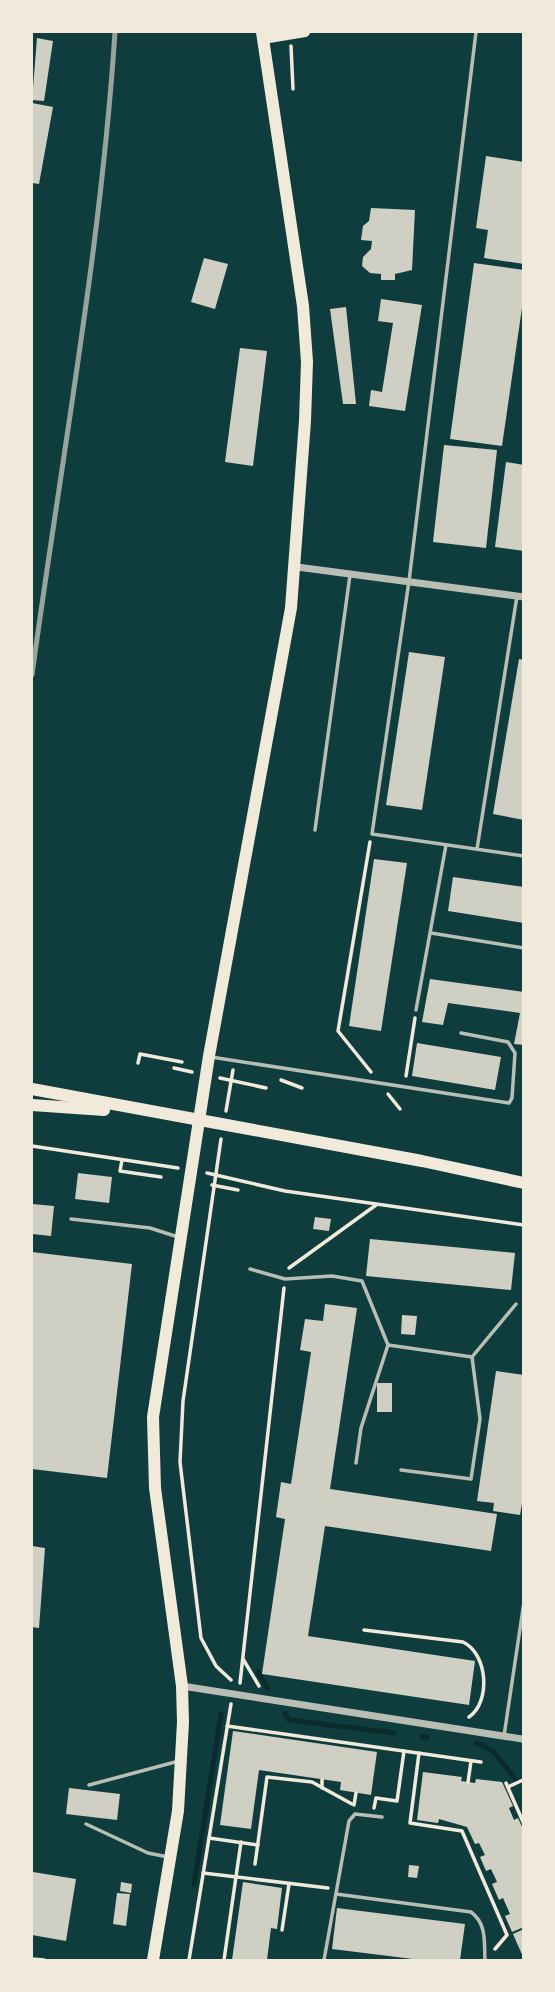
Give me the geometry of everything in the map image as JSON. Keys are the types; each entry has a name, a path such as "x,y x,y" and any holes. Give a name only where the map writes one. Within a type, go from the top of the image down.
{"main road":[{"path":"153,1961 170,1857 181,1760 182,1686 152,1448 162,1342 209,1056 296,567 307,362 297,259 263,35 305,32"},
{"path":"32,1089 160,1115 422,1161 523,1183"},
{"path":"32,1105 160,1115"}],"street":[{"path":"296,567 520,596"},
{"path":"182,1686 523,1739"}],"lane":[{"path":"476,32 409,581 372,834 523,856"},
{"path":"315,830 350,573"},
{"path":"477,849 520,596"},
{"path":"416,1010 446,845"},
{"path":"431,933 523,948"},
{"path":"209,1056 509,1103 512,1098 515,1053 508,1042 461,1033"},
{"path":"71,1219 150,1228 180,1238"},
{"path":"250,1269 285,1279 332,1276 362,1281 387,1345 361,1428 356,1463"},
{"path":"401,1470 471,1479 480,1419 472,1357 516,1304"},
{"path":"387,1345 472,1357"},
{"path":"504,1736 523,1602"},
{"path":"89,1785 181,1760"},
{"path":"324,1961 349,1821 355,1814 382,1817"},
{"path":"86,1824 148,1853 170,1857"},
{"path":"336,1891 471,1912 480,1919 484,1930 485,1961"}],"path":[{"path":"291,34 293,89"},
{"path":"372,834 338,1031 400,1109 416,1010"},
{"path":"138,1063 140,1055 183,1062"},
{"path":"32,1146 154,1164"},
{"path":"122,1160 120,1171 161,1177"},
{"path":"240,1178 285,1191 523,1225"},
{"path":"238,1190 212,1185 183,1401 180,1454 201,1638 216,1666 240,1685 262,1691 243,1659"},
{"path":"240,1685 286,1270 376,1205"},
{"path":"364,1630 463,1642 474,1647 484,1666 479,1707 470,1717 462,1718"},
{"path":"188,1961 232,1700"},
{"path":"227,1726 481,1762"},
{"path":"373,1816 376,1798 397,1801 404,1751"},
{"path":"419,1753 410,1823 462,1831 507,1934 493,1952"},
{"path":"468,1782 471,1761"},
{"path":"259,1775 312,1782 354,1805 356,1793"},
{"path":"256,1864 267,1777"},
{"path":"322,1788 323,1780"},
{"path":"523,1780 507,1785 523,1824"},
{"path":"255,1803 263,1805"},
{"path":"209,1838 258,1845"},
{"path":"224,1961 240,1842"},
{"path":"203,1873 336,1891"},
{"path":"282,1930 289,1883"},
{"path":"32,1959 44,1961"}],"building":[{"path":"37,38 53,41 44,101 32,100"},
{"path":"32,103 53,107 39,184 32,183"},
{"path":"486,156 524,162 524,264 484,258 488,230 476,228"},
{"path":"371,208 415,210 412,270 395,274 395,280 381,280 381,274 370,273 362,266 363,257 371,249 372,241 361,240 363,226 369,221"},
{"path":"204,258 228,264 215,309 191,302"},
{"path":"474,263 524,270 524,294 502,446 450,439"},
{"path":"381,299 422,305 405,411 369,406 371,390 382,392 393,323 378,321"},
{"path":"346,307 356,404 343,404 330,309"},
{"path":"240,348 267,351 253,466 225,462"},
{"path":"444,445 497,450 486,548 433,542"},
{"path":"506,462 524,465 524,551 495,547"},
{"path":"409,652 445,657 422,810 386,805"},
{"path":"519,659 524,660 524,820 493,814"},
{"path":"374,859 407,863 381,1031 349,1026"},
{"path":"453,877 524,887 524,923 448,911"},
{"path":"430,979 524,992 524,1045 514,1044 520,1013 448,1003 443,1025 422,1022"},
{"path":"417,1043 501,1057 495,1090 412,1076"},
{"path":"78,1173 112,1177 109,1203 75,1199"},
{"path":"32,1204 54,1206 51,1236 32,1234"},
{"path":"315,1217 331,1219 329,1231 313,1229"},
{"path":"370,1239 515,1253 511,1290 366,1276"},
{"path":"32,1252 132,1264 107,1478 32,1469"},
{"path":"325,1304 357,1308 330,1489 497,1514 491,1551 325,1526 308,1636 475,1661 469,1705 262,1674 285,1519 276,1517 281,1482 291,1484 311,1352 300,1350 305,1319 323,1321"},
{"path":"402,1315 417,1316 415,1335 401,1334"},
{"path":"496,1371 524,1375 524,1492 520,1515 493,1511 494,1503 477,1501"},
{"path":"377,1383 392,1383 392,1412 377,1412"},
{"path":"32,1546 45,1548 39,1628 32,1627"},
{"path":"233,1731 377,1752 371,1795 340,1790 341,1782 259,1770 251,1829 220,1825"},
{"path":"423,1772 462,1777 461,1781 475,1783 476,1779 502,1782 513,1806 509,1808 514,1820 518,1818 524,1831 524,1927 512,1932 505,1916 510,1914 503,1898 499,1900 492,1884 497,1882 491,1869 486,1871 480,1857 485,1855 479,1843 475,1844 467,1827 439,1819 438,1823 417,1820"},
{"path":"69,1788 120,1794 117,1820 66,1814"},
{"path":"409,1865 419,1866 417,1878 408,1877"},
{"path":"33,1872 76,1879 66,1941 32,1935"},
{"path":"121,1882 132,1884 131,1893 120,1891"},
{"path":"243,1882 282,1888 277,1929 271,1928 267,1960 232,1960"},
{"path":"117,1893 130,1894 126,1926 113,1924"},
{"path":"337,1908 465,1924 460,1960 421,1960 332,1949"},
{"path":"524,1929 524,1959 513,1934"}],"waterway":[{"path":"258,1672 268,1688"},
{"path":"194,1885 221,1714"},
{"path":"285,1714 289,1720 394,1733"},
{"path":"422,1737 427,1737"},
{"path":"477,1743 493,1751 517,1781"}],"railway":[{"path":"32,675 90,274 109,113 115,32"}]}
